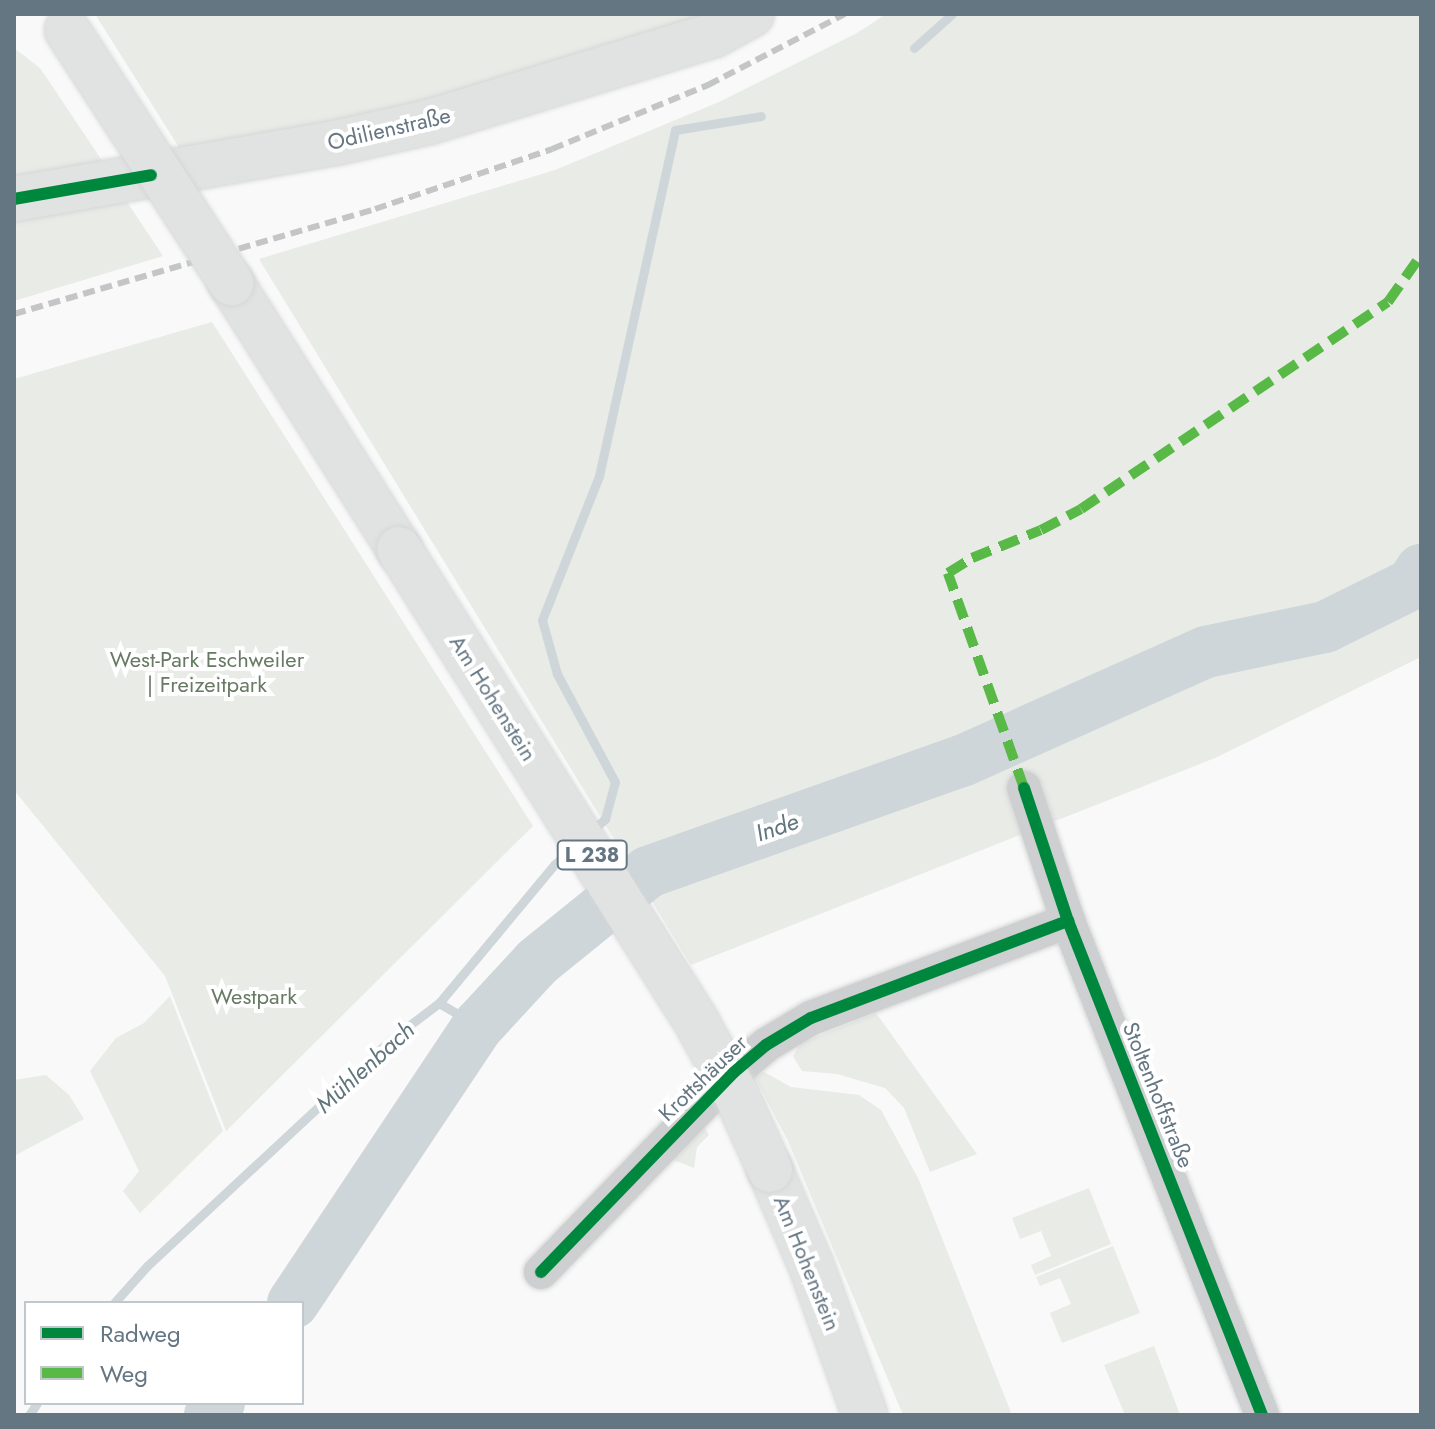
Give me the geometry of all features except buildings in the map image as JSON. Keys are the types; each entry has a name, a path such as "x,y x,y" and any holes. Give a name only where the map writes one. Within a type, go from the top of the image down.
{"main road":[{"name":"Odilienstraße","path":"14,199 335,143 429,122 714,35 752,14"},
{"name":"Am Hohenstein","path":"62,22 696,1021 736,1094 811,1265 865,1415"}],"street":[{"name":"Stoltenhoffstraße","path":"1024,788 1068,921 1262,1415"},
{"name":"Krottshäuser","path":"541,1272 733,1073 766,1045 811,1018 1068,921"}],"green space":[{"path":"95,14 714,14 427,113 185,157"},
{"path":"886,14 1421,14 1421,657 1215,758 691,965 259,259 555,170 719,102 857,33"},
{"path":"14,48 40,68 109,171 14,186"},
{"path":"125,199 163,256 14,301 14,222"},
{"name":"West-Park Eschweiler | Freizeitpark","path":"212,322 533,826 226,1131 165,976 14,790 14,379"},
{"path":"170,996 223,1131 140,1213 123,1191 139,1171 90,1071 116,1038 144,1023"},
{"path":"876,1013 977,1154 930,1172 904,1108 885,1088 837,1074 802,1071 793,1056 801,1043"},
{"path":"764,1072 791,1087 859,1095 881,1110 919,1180 1012,1415 903,1415 788,1141 754,1076"},
{"path":"46,1075 69,1095 84,1119 14,1156 14,1080"},
{"path":"702,1123 709,1135 697,1147 694,1168 671,1159"},
{"path":"1089,1188 1111,1244 1035,1275 1031,1265 1051,1256 1041,1231 1020,1239 1012,1218"},
{"path":"1113,1246 1140,1313 1062,1343 1050,1313 1071,1304 1060,1278 1040,1286 1036,1277"},
{"path":"1154,1346 1180,1415 1125,1415 1104,1365"}],"waterway":[{"path":"914,48 952,14"},
{"path":"590,832 605,819 615,782 557,674 542,620 599,476 675,130 761,116"},
{"name":"Inde","path":"294,1301 478,1026 537,962 648,872 962,761 1206,652 1325,627 1412,584 1421,570"},
{"name":"Mühlenbach","path":"116,1301 147,1266 390,1040 439,1003 555,864 573,848"},
{"path":"439,1003 478,1026"},
{"name":"Mühlenbach","path":"29,1415 36,1405"},
{"name":"Inde","path":"210,1415 218,1405"}],"railway":[{"path":"14,314 375,209 552,149 708,85 845,14"}],"marked path":[{"path":"1024,788 948,573 972,558 1041,530 1081,509 1388,302 1421,255"}],"cycle path":[{"path":"14,199 151,175"},
{"path":"1024,788 1068,921 1262,1415"},
{"path":"541,1272 733,1073 766,1045 811,1018 1068,921"}],"park label":[{"name":"Westpark","path":"254,997"}]}
